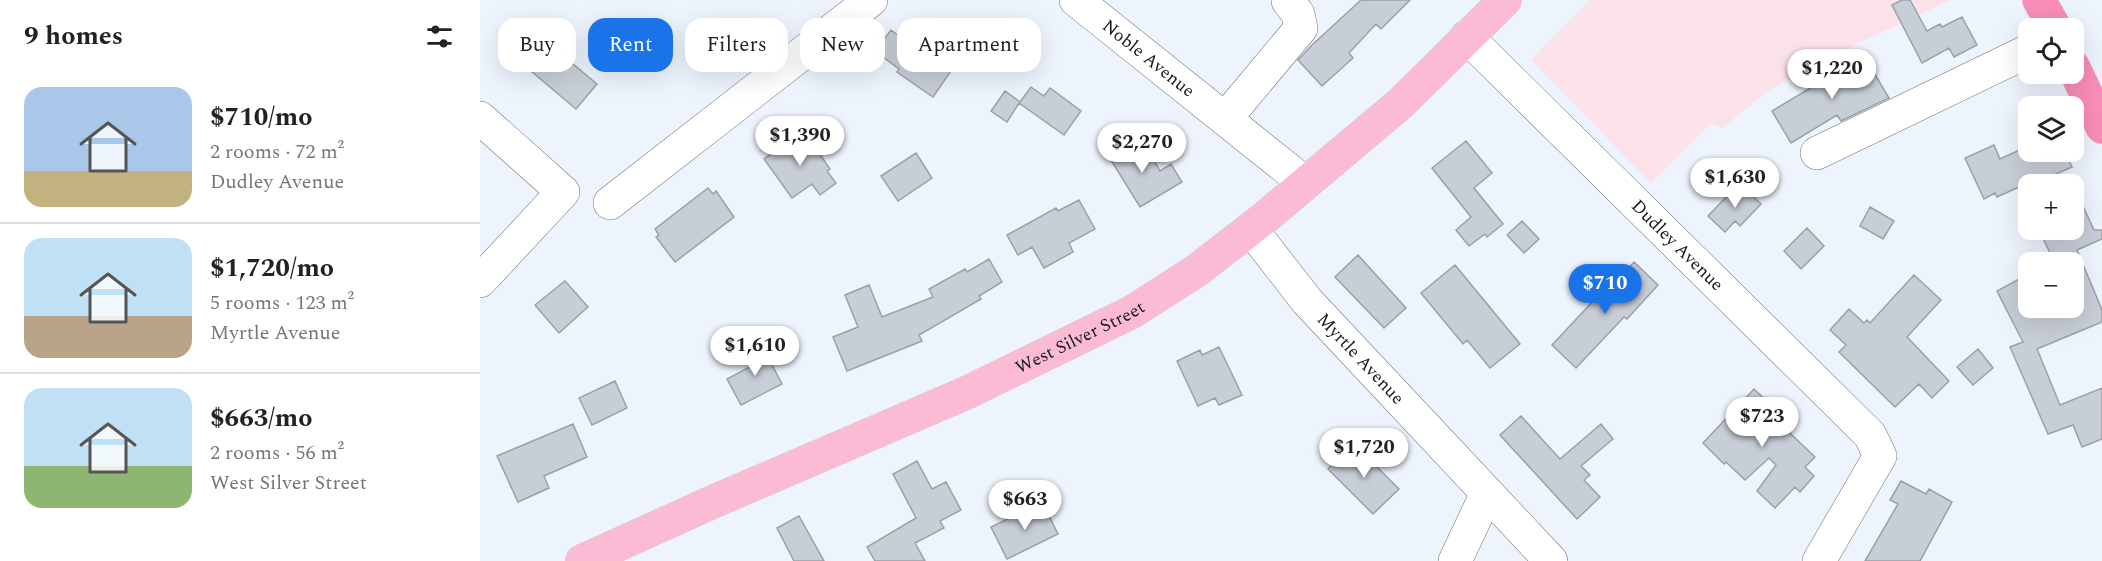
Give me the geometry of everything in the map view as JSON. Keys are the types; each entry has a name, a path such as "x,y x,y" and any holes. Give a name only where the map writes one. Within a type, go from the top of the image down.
{"highway":[{"path":"2039,0 2049,18"},
{"path":"2082,84 2102,127"}],"main road":[{"name":"West Silver Street","path":"582,561 966,393 1132,312 1196,272 1251,230 1401,103 1504,0"}],"street":[{"path":"610,202 871,0"},
{"name":"Noble Avenue","path":"1076,0 1305,183"},
{"path":"1225,119 1301,28 1298,14 1288,1"},
{"name":"Dudley Avenue","path":"1467,37 1870,435 1880,456 1819,561"},
{"path":"1817,153 2018,56"},
{"path":"480,118 562,192 480,282"},
{"name":"Myrtle Avenue","path":"1251,230 1307,301 1388,384 1551,561"},
{"path":"1455,561 1486,493"}],"shaded area":[{"path":"1590,0 1950,0 1846,49 1766,92 1723,128 1710,124 1651,183 1531,60"}],"building":[{"path":"1361,0 1410,0 1381,29 1376,24 1349,53 1353,58 1322,86 1298,60"},
{"path":"1902,0 1910,0 1927,31 1940,24 1942,27 1962,17 1977,45 1954,57 1949,48 1922,63 1892,5"},
{"path":"891,30 897,35 897,68 885,58 885,38"},
{"path":"1864,56 1889,98 1841,121 1837,115 1791,143 1772,111"},
{"path":"576,66 597,84 576,109 532,72 576,72"},
{"path":"897,72 950,72 933,97"},
{"path":"1031,87 1044,96 1050,88 1081,111 1064,135 1019,103 1007,122 991,111 1005,91 1020,102"},
{"path":"802,133 808,141 810,140 830,169 827,171 836,183 820,195 812,184 792,198 764,159"},
{"path":"1128,138 1144,165 1153,159 1160,171 1171,164 1182,182 1140,207 1106,152"},
{"path":"1466,141 1492,173 1474,188 1503,224 1487,237 1485,234 1469,246 1456,230 1471,217 1432,168"},
{"path":"1994,145 2000,159 2018,151 2018,162 2070,162 2072,167 2056,174 2018,174 2018,187 1997,197 1995,193 1984,199 1965,158"},
{"path":"916,153 932,178 898,201 881,176"},
{"path":"1742,186 1761,204 1740,226 1735,221 1725,232 1708,216 1730,193 1734,196"},
{"path":"708,188 713,194 716,191 734,217 675,262 656,237 659,235 655,229"},
{"path":"1079,200 1095,229 1069,243 1073,252 1044,268 1032,247 1018,255 1007,235 1056,208 1058,211"},
{"path":"1870,207 1894,221 1883,239 1860,226"},
{"path":"2084,208 2094,230 2102,230 2102,239 2077,250 2078,252 2050,252 2044,240 2084,240"},
{"path":"1522,221 1539,239 1524,253 1507,235"},
{"path":"1807,228 1824,246 1801,269 1784,251"},
{"path":"1358,255 1406,308 1384,328 1335,277"},
{"path":"989,259 1002,282 979,296 981,299 919,335 922,341 847,371 833,337 858,327 845,295 869,285 882,317 933,297 929,289"},
{"path":"1634,262 1658,285 1627,319 1624,317 1576,368 1552,345 1596,298 1599,300"},
{"path":"1455,265 1520,344 1490,368 1467,340 1463,344 1421,293"},
{"path":"2084,267 2102,310 2102,322 2037,349 2060,405 2102,388 2102,439 2082,447 2073,425 2048,434 2010,347 2023,342 1997,291 2018,280 2018,318 2084,318"},
{"path":"1914,275 1941,300 1907,337 1949,381 1932,398 1919,384 1895,407 1839,352 1846,345 1830,330 1849,309 1864,323 1867,320 1870,323"},
{"path":"565,281 588,307 559,333 535,305"},
{"path":"762,346 782,384 741,405 727,379 750,367 744,355"},
{"path":"1219,347 1242,395 1219,405 1215,398 1198,406 1177,361 1200,350 1202,355"},
{"path":"1978,349 1993,368 1973,385 1957,367"},
{"path":"615,381 627,408 592,425 579,398"},
{"path":"1754,389 1776,410 1771,415 1815,457 1805,467 1814,476 1800,492 1795,487 1775,508 1757,491 1776,465 1769,458 1745,480 1726,462 1724,464 1703,443"},
{"path":"1521,416 1560,459 1601,424 1613,439 1581,466 1590,475 1584,480 1600,497 1577,519 1500,435"},
{"path":"573,424 587,457 544,476 549,488 518,502 497,456"},
{"path":"1354,444 1399,489 1373,514 1328,469"},
{"path":"917,461 932,489 946,482 961,510 940,521 944,528 915,543 925,561 875,561 867,547 916,518 893,474"},
{"path":"1901,481 1926,494 1929,489 1952,502 1920,561 1865,561 1898,504 1890,500"},
{"path":"1042,502 1058,534 1007,559 991,527"},
{"path":"799,516 824,561 794,561 777,528"}]}
